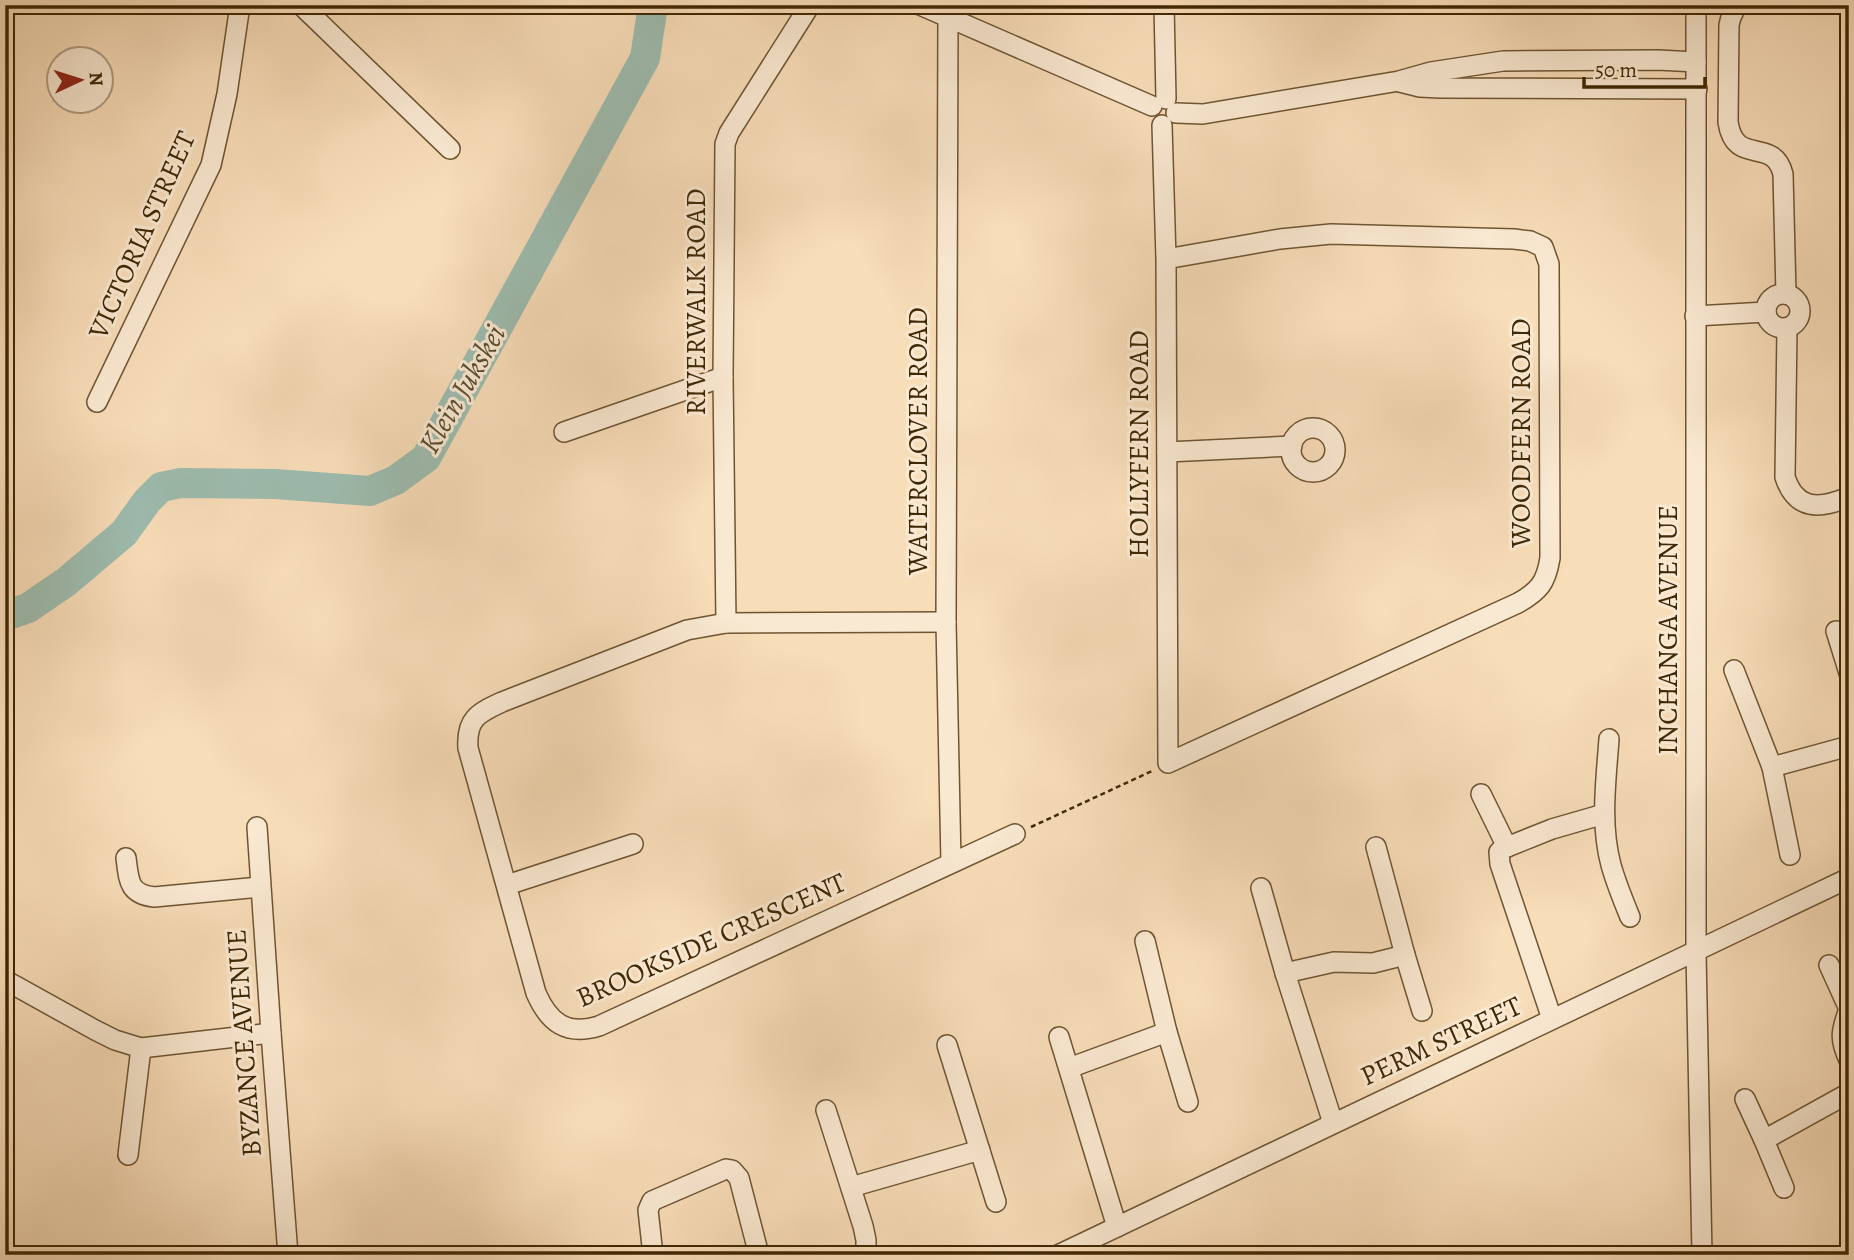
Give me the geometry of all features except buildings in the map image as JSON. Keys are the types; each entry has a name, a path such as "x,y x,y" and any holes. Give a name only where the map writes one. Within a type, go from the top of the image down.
{"street":[{"name":"VICTORIA STREET","path":"97,402 211,164 227,94 240,5"},
{"path":"300,5 450,149"},
{"name":"RIVERWALK ROAD","path":"726,623 723,377 725,144 729,133 810,5"},
{"path":"920,5 1164,111 1203,114 1399,82 1432,72 1503,61 1696,62"},
{"name":"HOLLYFERN ROAD","path":"1164,5 1168,763"},
{"name":"INCHANGA AVENUE","path":"1696,5 1696,952 1702,1255"},
{"path":"1737,5 1729,25 1728,122 1730,133 1740,146 1773,156 1780,164 1783,174 1786,294"},
{"name":"WATERCLOVER ROAD","path":"948,18 946,622 951,863"},
{"path":"1623,60 1623,88"},
{"path":"1503,61 1504,88"},
{"path":"1399,82 1420,87 1697,89"},
{"name":"WOODFERN ROAD","path":"1166,259 1280,239 1331,234 1530,241 1543,247 1549,264 1550,531 1545,580 1531,596 1505,609 1168,763"},
{"path":"1786,294 1800,307 1798,320 1787,328 1776,327 1766,312 1774,297 1786,294"},
{"path":"1695,316 1766,312"},
{"path":"1787,328 1785,477 1801,501 1808,505 1835,503 1849,497"},
{"path":"564,432 723,377"},
{"path":"1167,452 1292,446"},
{"name":"BROOKSIDE CRESCENT","path":"946,622 726,623 700,626 502,702 474,718 468,732 468,748 536,993 550,1017 570,1029 583,1030 624,1015 1015,834"},
{"path":"1836,631 1849,673"},
{"path":"1734,670 1772,767 1790,855"},
{"path":"1608,739 1604,814 1611,865 1630,917"},
{"path":"1772,767 1849,746"},
{"path":"1481,794 1507,847"},
{"path":"1552,1019 1500,864 1499,852 1568,824 1604,814"},
{"name":"BYZANCE AVENUE","path":"257,827 288,1255"},
{"path":"507,885 633,844"},
{"path":"1376,847 1422,1011"},
{"path":"126,858 131,885 144,896 260,887"},
{"name":"PERM STREET","path":"1058,1255 1849,878"},
{"path":"1261,888 1333,1123"},
{"path":"1145,941 1188,1102"},
{"path":"1286,973 1334,962 1373,963 1405,956"},
{"path":"1829,965 1849,1009 1841,1036 1849,1060"},
{"path":"8,988 115,1040 141,1048 271,1033"},
{"path":"1069,1068 1167,1031"},
{"path":"1059,1037 1117,1227"},
{"path":"947,1045 996,1202"},
{"path":"128,1155 141,1048"},
{"path":"1764,1140 1849,1093"},
{"path":"1745,1099 1784,1188"},
{"path":"826,1110 866,1240 866,1255"},
{"path":"851,1187 980,1150"},
{"path":"653,1255 648,1210 652,1201 726,1169 732,1170 738,1178 759,1255"}],"path":[{"path":"1015,834 1168,763"}],"waterway":[{"name":"Klein Jukskei","path":"5,616 28,608 66,582 124,533 147,501 161,487 181,483 275,484 370,491 396,480 426,458 645,58 653,5"}]}
